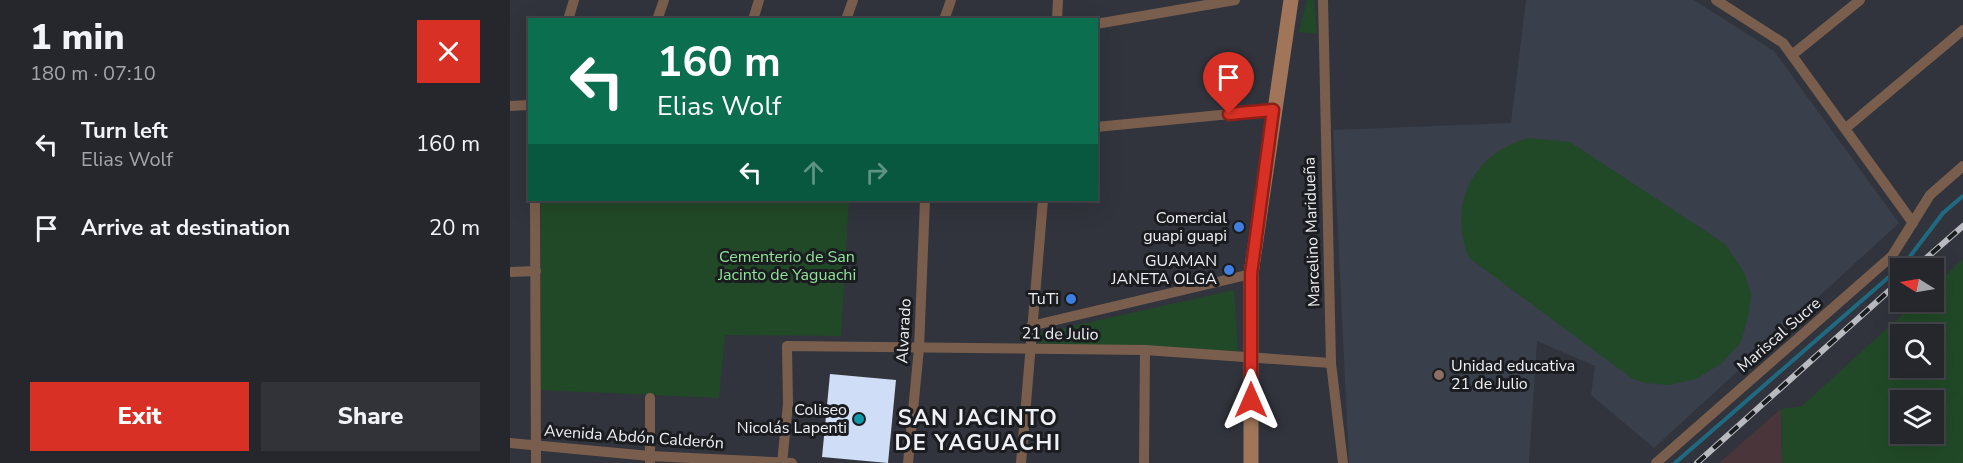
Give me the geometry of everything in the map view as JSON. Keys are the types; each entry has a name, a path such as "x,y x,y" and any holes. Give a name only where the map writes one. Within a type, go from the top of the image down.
{"street":[{"path":"568,18 573,0"},
{"path":"658,18 664,0"},
{"path":"754,18 759,0"},
{"path":"847,18 853,0"},
{"path":"945,18 951,0"},
{"path":"1057,18 1058,0"},
{"path":"1098,24 1175,5 1235,0"},
{"path":"1251,463 1251,274 1273,110 1290,23 1291,0"},
{"path":"1290,23 1300,0"},
{"name":"Marcelino Maridueña","path":"1323,0 1331,363 1343,463"},
{"path":"1716,0 1783,43 1912,223"},
{"path":"1792,55 1860,0"},
{"path":"1846,128 1963,30"},
{"path":"510,106 528,105"},
{"path":"1098,127 1273,110"},
{"name":"Mariscal Sucre","path":"1656,463 1893,256 1930,195 1963,166"},
{"path":"535,201 536,463"},
{"name":"Alvarado","path":"908,463 919,348 925,201"},
{"path":"1021,463 1043,201"},
{"path":"510,272 536,271"},
{"path":"1031,326 1251,274"},
{"name":"21 de Julio","path":"785,463 788,404 787,346 1145,350 1331,363"},
{"path":"1144,463 1145,350"},
{"path":"650,398 650,459"},
{"name":"Avenida Abdón Calderón","path":"510,443 650,459 785,463"}],"shaded area":[{"path":"1526,0 1694,0 1774,51 1899,223 1654,448 1591,395 1595,366 1537,341 1529,463 1349,463 1333,130 1511,123"},
{"path":"1781,409 1782,463 1719,463"}],"green space":[{"path":"1307,0 1314,0 1317,34 1299,32"},
{"path":"1529,138 1570,142 1725,244 1744,272 1751,294 1741,342 1722,363 1696,379 1670,385 1645,383 1633,379 1469,258 1463,238 1461,219 1470,183 1493,155 1509,145"},
{"name":"Cementerio de San Jacinto de Yaguachi","path":"541,201 849,201 841,336 725,335 719,398 541,390"},
{"path":"1963,259 1963,463 1782,463 1781,409 1802,406 1890,326 1890,378 1944,378 1944,324 1892,324 1905,312 1944,312 1944,277"},
{"path":"1234,290 1238,351 1038,343 1037,334"}],"building":[{"name":"Coliseo Nicolás Lapenti","path":"830,374 896,380 888,463 822,457"}],"waterway":[{"path":"1675,463 1905,263 1943,213 1963,196"}],"railway":[{"path":"1926,258 1963,226"},
{"path":"1697,463 1890,290"}],"place":[{"name":"Comercial guapi guapi","path":"1239,227"},
{"name":"GUAMAN JANETA OLGA","path":"1229,270"},
{"name":"TuTi","path":"1071,299"},
{"name":"Unidad educativa 21 de Julio","path":"1439,375"},
{"name":"Coliseo Nicolás Lapenti","path":"859,419"}],"district":[{"name":"SAN JACINTO DE YAGUACHI","path":"978,431"}],"route":[{"path":"1229,114 1273,110 1251,274 1251,400"}]}
